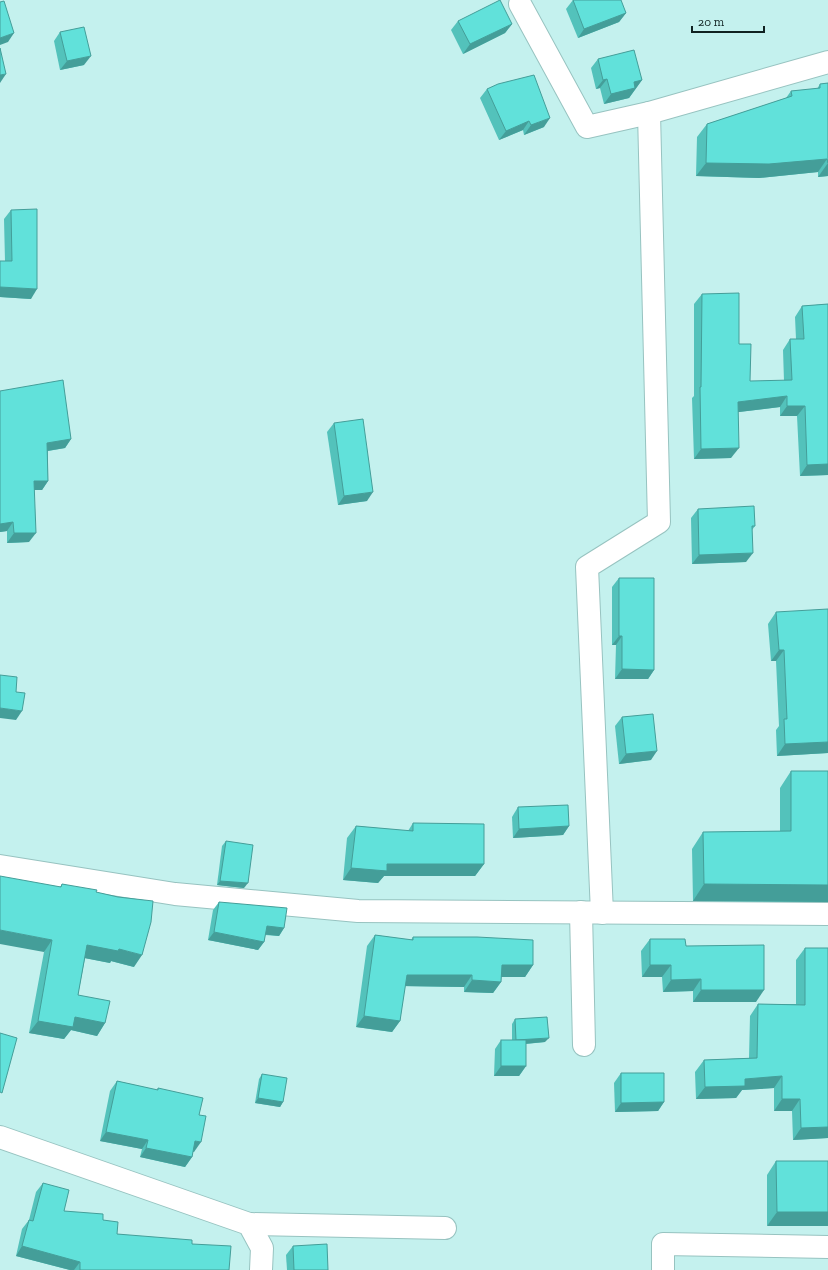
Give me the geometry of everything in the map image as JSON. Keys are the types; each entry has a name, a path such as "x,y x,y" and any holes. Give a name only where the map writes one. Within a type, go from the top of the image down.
{"street":[{"path":"520,4 587,127 649,113 828,62"},
{"path":"584,1045 591,912 587,567 659,522 649,113"},
{"path":"0,866 175,894 358,911 828,914"},
{"path":"0,1137 249,1224 445,1228"},
{"path":"249,1224 262,1248 261,1270"},
{"path":"663,1270 663,1244 828,1247"}],"building":[{"path":"500,0 512,24 470,44 458,21"},
{"path":"573,0 621,0 626,13 584,29"},
{"path":"4,1 14,33 0,38 0,2"},
{"path":"84,27 91,56 67,61 60,32"},
{"path":"0,48 6,74 0,75"},
{"path":"634,50 642,80 634,82 635,88 611,94 607,79 603,80 598,59"},
{"path":"534,75 550,118 531,125 529,121 506,131 487,89 498,84"},
{"path":"828,83 828,163 827,159 769,164 706,163 707,124 792,96 791,91 820,88 820,84"},
{"path":"37,209 37,289 0,287 0,261 12,261 11,210"},
{"path":"739,293 739,344 751,344 750,381 792,380 790,339 804,339 802,306 828,304 828,464 807,465 805,406 787,406 787,396 738,402 739,448 701,449 700,387 702,294"},
{"path":"63,380 71,439 47,443 48,481 34,481 36,533 14,533 13,522 0,524 0,391"},
{"path":"363,419 373,492 344,496 334,423"},
{"path":"754,506 755,526 752,526 753,553 699,555 698,509"},
{"path":"619,578 654,578 654,670 622,669 622,636 619,636"},
{"path":"828,609 828,742 785,744 784,719 787,719 784,650 779,650 776,612"},
{"path":"0,675 17,677 16,692 25,693 22,711 0,708"},
{"path":"653,714 657,751 626,754 622,717"},
{"path":"791,771 828,771 828,885 704,884 703,832 791,831"},
{"path":"568,805 569,826 519,829 518,807"},
{"path":"413,823 484,824 484,864 387,864 387,871 351,868 356,826 413,831"},
{"path":"226,841 253,845 248,883 220,881"},
{"path":"0,876 61,887 62,884 97,890 96,892 118,897 153,901 151,922 142,955 119,949 118,951 87,945 78,995 110,1001 105,1023 75,1017 73,1027 38,1021 52,940 0,930"},
{"path":"219,902 287,908 284,928 267,926 264,942 214,932"},
{"path":"375,935 413,940 413,937 477,937 533,940 533,965 502,965 501,982 472,980 472,975 407,975 400,1021 364,1016"},
{"path":"650,939 685,939 686,946 764,945 764,990 701,990 701,979 671,980 671,965 650,965"},
{"path":"805,948 828,948 828,1127 801,1128 800,1099 782,1099 782,1076 745,1079 745,1086 705,1087 704,1060 757,1058 758,1004 805,1005"},
{"path":"547,1017 549,1038 516,1040 515,1019"},
{"path":"0,1033 17,1038 2,1093 0,1092"},
{"path":"501,1040 526,1040 526,1066 501,1066"},
{"path":"621,1073 664,1073 664,1102 621,1103"},
{"path":"262,1074 287,1078 283,1102 258,1098"},
{"path":"117,1081 203,1098 199,1115 206,1116 201,1142 195,1141 192,1157 146,1148 148,1140 106,1132"},
{"path":"776,1161 828,1161 828,1212 777,1212"},
{"path":"43,1183 69,1190 64,1211 103,1214 103,1220 118,1222 117,1234 192,1240 192,1244 231,1246 229,1270 80,1270 80,1262 22,1246 29,1220 33,1221"},
{"path":"327,1244 328,1270 294,1270 293,1246"}]}
